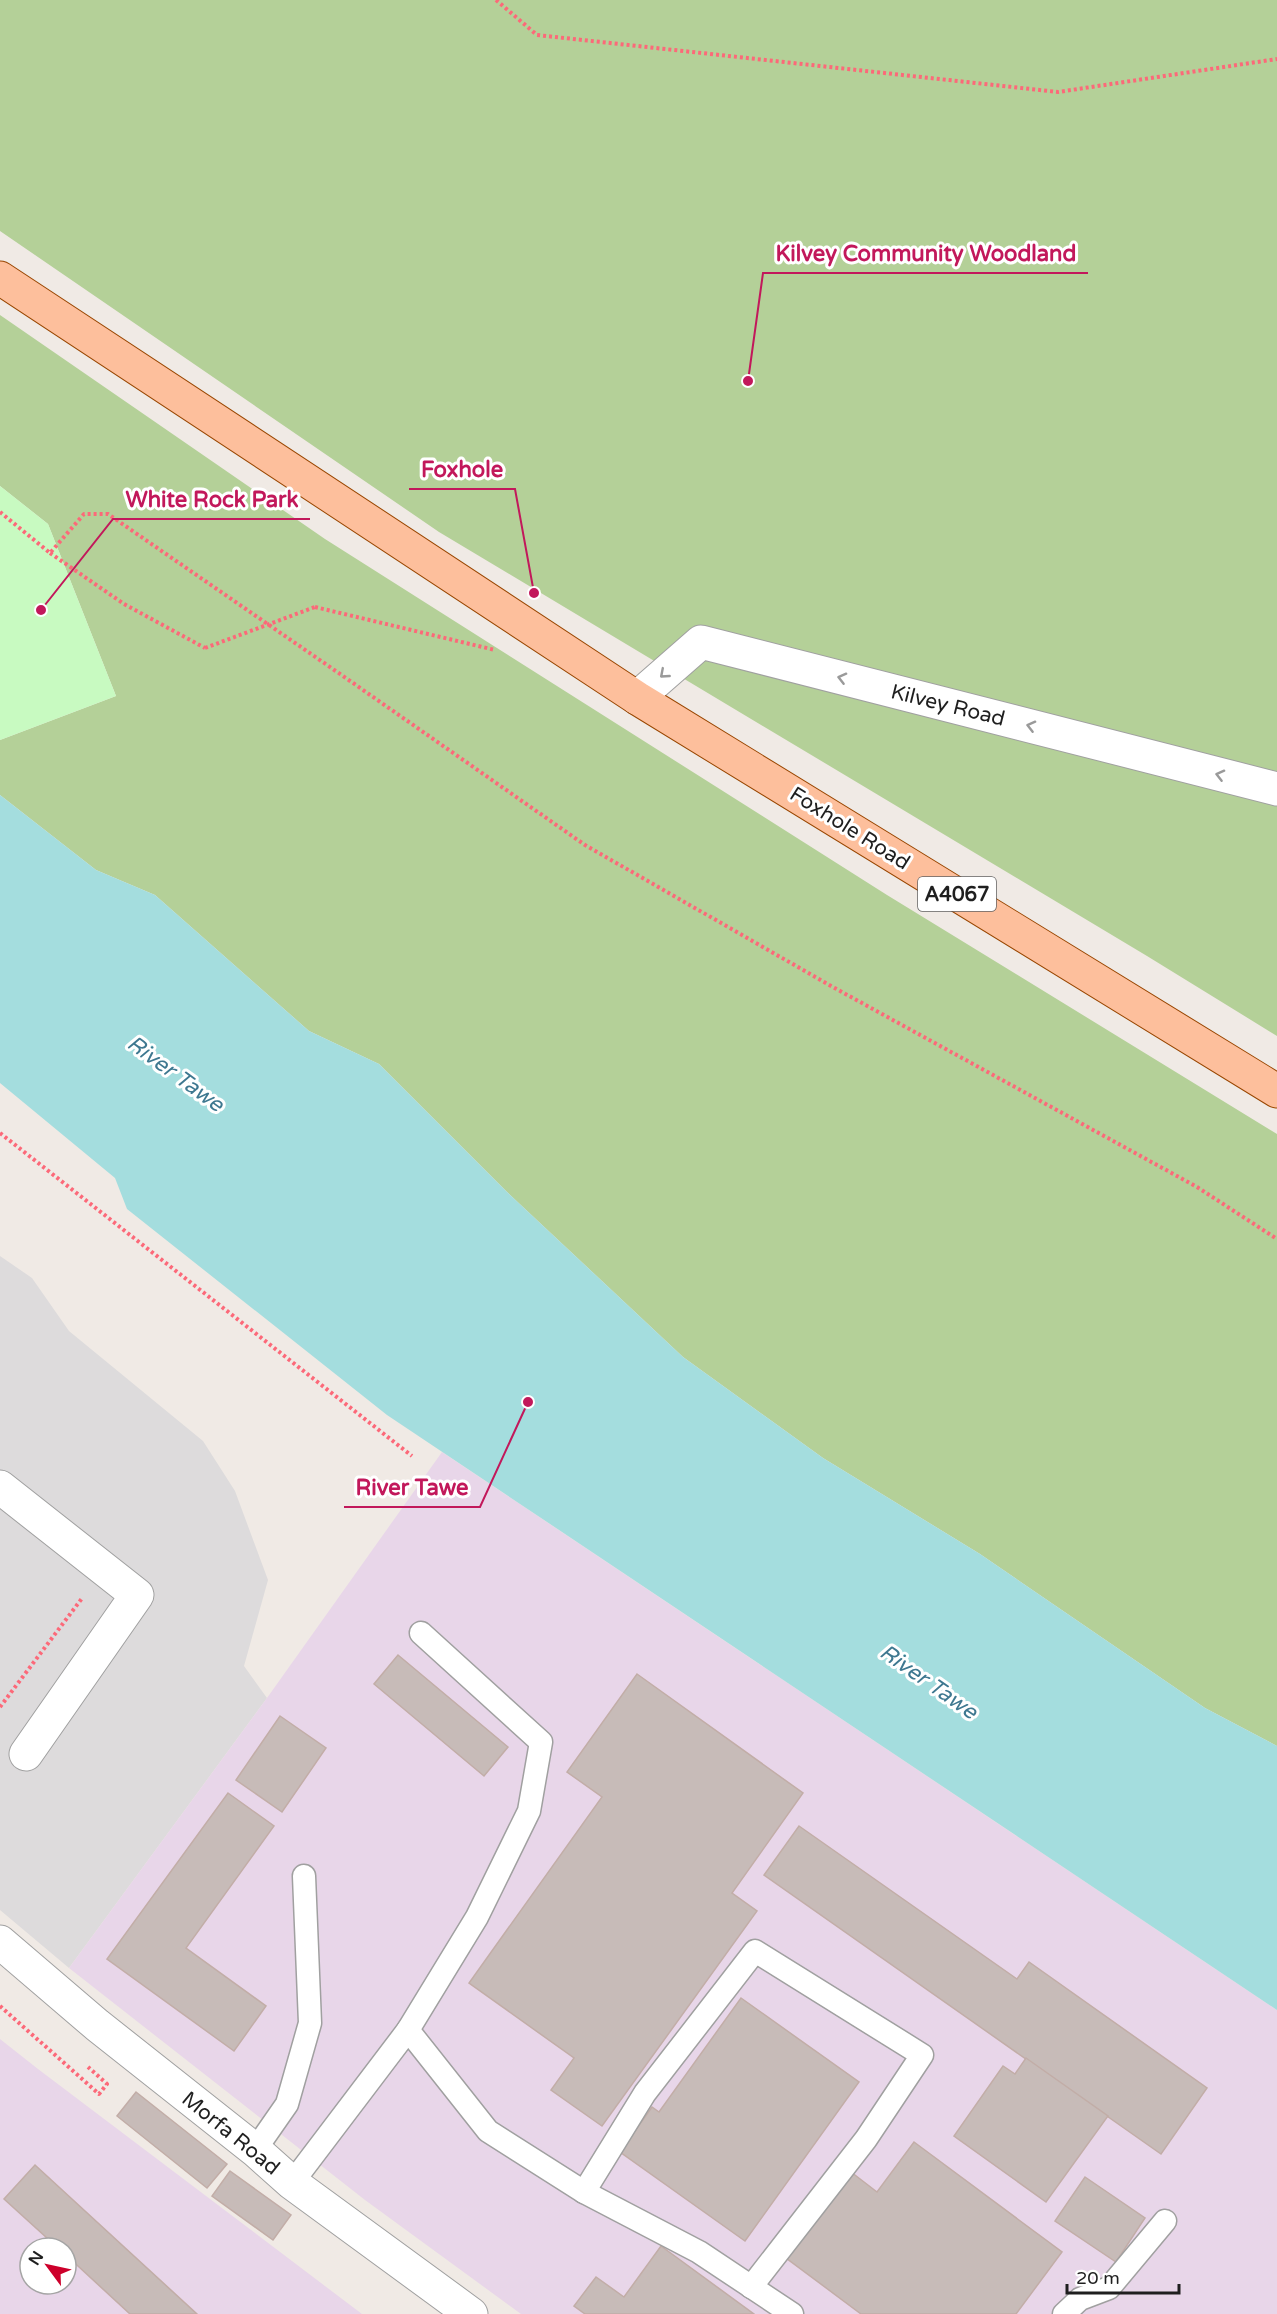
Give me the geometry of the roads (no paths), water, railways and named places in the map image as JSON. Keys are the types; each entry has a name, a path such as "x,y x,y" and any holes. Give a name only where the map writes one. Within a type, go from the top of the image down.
{"main road":[{"name":"A4067","path":"0,278 637,698"},
{"name":"Foxhole Road","path":"637,698 1277,1091"}],"street":[{"name":"Kilvey Road","path":"637,698 701,642 1277,789"},
{"path":"0,1487 137,1595 26,1754"},
{"name":"Morfa Road","path":"0,1942 97,2025 255,2150 292,2183 471,2314"}],"lane":[{"path":"292,2183 408,2030 477,1917 529,1811 541,1742 421,1633"},
{"path":"255,2150 287,2104 310,2023 304,1875"},
{"path":"584,2192 645,2093 755,1951 922,2055 866,2139 751,2287"},
{"path":"408,2030 488,2131 584,2192 699,2252 792,2314"},
{"path":"1064,2314 1080,2299 1109,2288 1165,2221"}],"water":[{"path":"0,795 96,870 155,895 309,1031 379,1064 506,1191 683,1357 823,1458 980,1554 1205,1708 1277,1746 1277,2010 387,1415 127,1209 115,1178 0,1083"}],"place":[{"name":"Kilvey Community Woodland","path":"748,381"},
{"name":"Foxhole","path":"534,593"},
{"name":"White Rock Park","path":"41,610"},
{"name":"River Tawe","path":"528,1402"}]}
